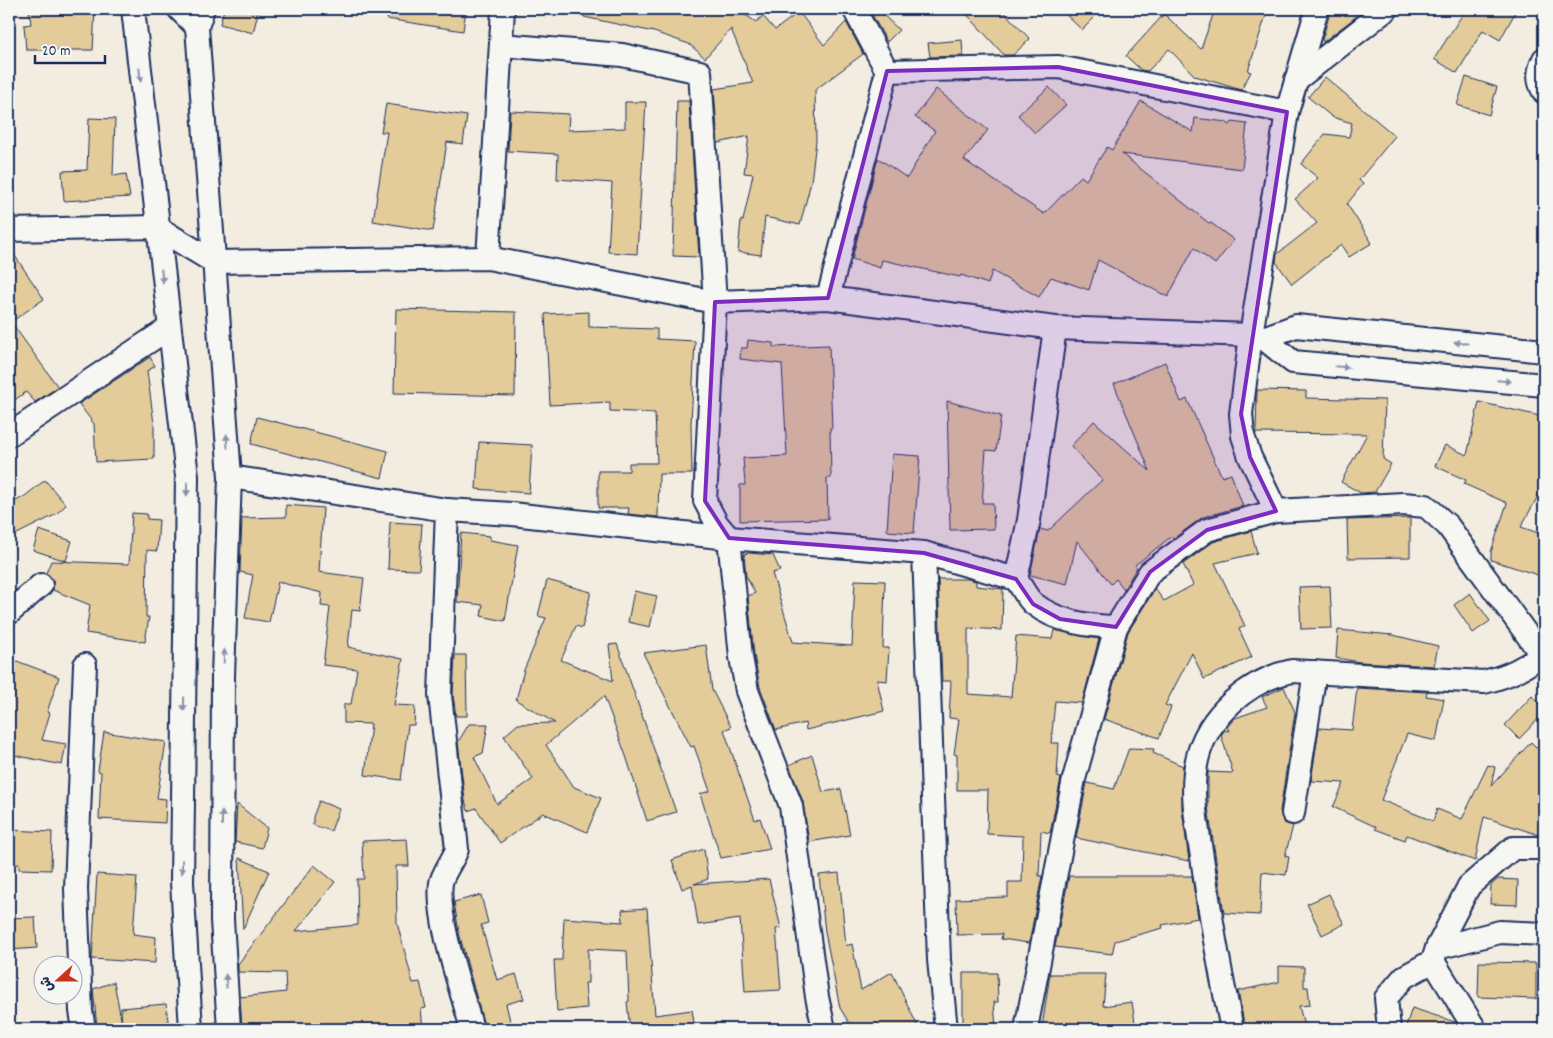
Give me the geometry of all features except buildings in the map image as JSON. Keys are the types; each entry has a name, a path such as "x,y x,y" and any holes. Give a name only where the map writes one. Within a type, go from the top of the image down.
{"street":[{"path":"133,9 156,227 187,476 182,882 191,1029"},
{"path":"179,9 200,18 214,262 230,477 223,676 222,920 229,1029"},
{"path":"488,258 503,9"},
{"path":"828,298 887,72 856,9"},
{"path":"1276,511 1250,457 1243,436 1241,414 1257,336 1287,112 1317,9"},
{"path":"1296,80 1387,9"},
{"path":"501,45 622,55 700,72 715,302 705,501 717,524 729,538 741,656 746,682 791,806 817,997 824,1029"},
{"path":"1544,59 1539,69 1539,78 1544,92"},
{"path":"887,72 1058,67 1287,112"},
{"path":"9,230 32,228 156,227 214,262 488,258 715,302 828,298 1055,328 1257,336 1296,326 1544,351"},
{"path":"9,246 32,228"},
{"path":"9,435 169,328"},
{"path":"1016,579 1029,520 1055,328"},
{"path":"1257,336 1293,362 1544,385"},
{"path":"230,477 447,510 512,514 729,538 924,554 1016,579 1033,604 1060,619 1094,626 1116,627"},
{"path":"1026,1029 1074,779 1116,627 1150,572 1207,530 1276,511 1403,504 1426,506 1448,526 1543,655 1522,669 1505,677 1484,682 1292,671 1273,675 1255,684 1223,713 1206,734 1198,759 1194,806 1211,922 1232,1029"},
{"path":"447,510 440,695 458,849 441,881 440,905 472,1029"},
{"path":"924,554 939,960 946,1029"},
{"path":"9,613 41,585"},
{"path":"84,1029 81,1011 76,889 85,665"},
{"path":"1293,813 1316,672"},
{"path":"1435,955 1469,886 1513,848 1544,848"},
{"path":"1389,1029 1386,998 1404,977 1435,955 1500,932 1544,934"},
{"path":"1435,955 1475,1029"}],"highlighted area":[{"path":"1058,67 1287,112 1241,414 1250,457 1276,511 1207,530 1150,572 1116,627 1060,619 1033,604 1016,579 924,553 729,538 705,501 715,302 828,298 887,71"}]}
